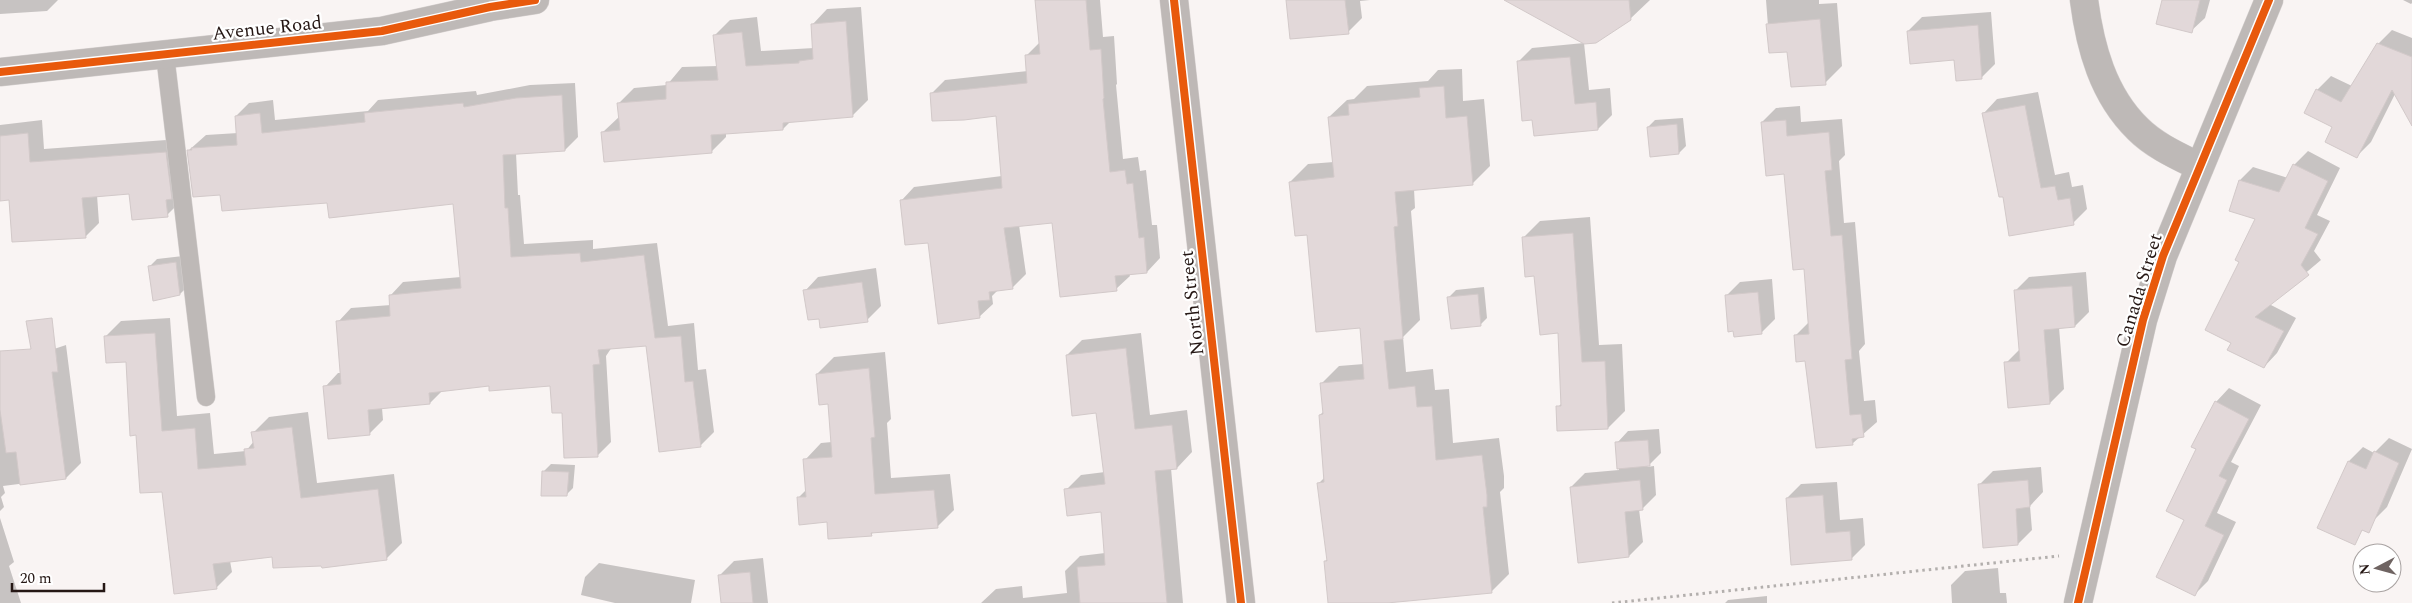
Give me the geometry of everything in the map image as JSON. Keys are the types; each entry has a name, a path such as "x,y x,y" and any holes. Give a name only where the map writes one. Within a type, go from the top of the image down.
{"street":[{"name":"Avenue Road","path":"0,72 382,32 440,10 490,7 535,0"},
{"name":"North Street","path":"1174,0 1241,603"},
{"path":"2084,0 2087,26 2101,74 2118,105 2138,129 2160,147 2200,167"},
{"name":"Canada Street","path":"2078,603 2142,320 2163,256 2268,0"}],"lane":[{"path":"164,55 206,398"}],"path":[{"path":"1612,603 2090,552"}],"building":[{"path":"1035,0 1086,0 1090,50 1101,49 1103,99 1110,172 1125,170 1127,184 1133,183 1139,238 1144,237 1147,273 1115,276 1117,291 1060,297 1052,223 1004,228 1013,289 989,292 990,300 978,301 980,318 938,324 928,243 905,245 900,200 1002,188 996,116 932,121 930,93 1027,83 1025,55 1040,54"},
{"path":"1286,0 1345,0 1349,34 1290,39"},
{"path":"1504,0 1629,0 1631,20 1596,43 1584,44"},
{"path":"2162,0 2200,0 2192,33 2156,24"},
{"path":"1820,19 1826,85 1791,87 1787,52 1769,53 1766,24"},
{"path":"846,21 853,117 783,123 783,130 711,135 712,153 604,162 601,132 620,130 617,103 666,99 666,82 718,80 713,35 742,32 746,66 799,63 799,61 813,59 811,24"},
{"path":"1978,25 1982,79 1956,81 1954,60 1910,64 1907,31"},
{"path":"2377,43 2412,57 2412,126 2392,90 2357,158 2325,142 2332,127 2304,113 2316,89 2341,102"},
{"path":"1570,57 1575,104 1596,102 1598,130 1534,136 1532,120 1522,121 1517,61"},
{"path":"1444,86 1446,118 1467,116 1473,185 1395,192 1398,226 1394,227 1403,339 1384,341 1389,389 1415,386 1417,407 1432,406 1436,460 1482,455 1487,495 1487,507 1483,507 1492,593 1387,603 1328,603 1324,561 1327,561 1317,483 1324,482 1319,415 1323,414 1320,383 1364,379 1360,328 1316,332 1307,235 1295,236 1289,182 1334,177 1328,117 1349,115 1348,104 1420,97 1419,88"},
{"path":"562,95 565,151 503,155 505,208 508,208 511,257 580,253 581,262 644,255 655,338 681,336 685,382 693,381 701,447 659,452 646,346 598,350 600,364 593,365 598,457 564,458 562,413 552,413 550,386 489,391 489,386 429,393 430,404 368,410 370,435 328,439 323,386 341,384 336,321 390,316 389,295 461,288 453,204 329,218 327,203 222,211 220,195 193,197 187,150 192,150 191,148 237,145 235,116 260,113 262,133 365,122 364,113 463,103 464,107 516,98"},
{"path":"2025,105 2041,188 2055,186 2058,200 2070,198 2074,225 2009,236 2003,197 1999,197 1982,113"},
{"path":"1786,120 1787,136 1829,132 1832,170 1825,171 1831,236 1842,235 1852,359 1845,360 1850,415 1861,414 1864,437 1852,439 1853,445 1816,448 1805,361 1796,362 1794,335 1809,334 1804,269 1793,270 1784,174 1766,176 1761,122"},
{"path":"1677,124 1679,154 1650,157 1647,127"},
{"path":"28,133 30,162 166,152 172,199 166,200 168,217 132,220 129,194 82,198 86,238 12,242 9,200 0,201 0,136"},
{"path":"2293,164 2328,181 2305,228 2318,234 2301,265 2309,275 2255,317 2284,331 2264,368 2227,350 2231,343 2205,330 2239,262 2235,260 2255,219 2229,211 2239,180 2279,192"},
{"path":"1573,233 1582,362 1605,361 1608,429 1557,431 1556,406 1561,406 1558,333 1540,335 1534,276 1525,277 1522,237"},
{"path":"176,262 180,295 153,301 148,266"},
{"path":"862,282 868,322 820,328 819,319 808,320 803,290"},
{"path":"2072,286 2075,327 2044,330 2050,404 2008,408 2004,362 2020,361 2014,290"},
{"path":"1758,292 1762,334 1734,337 1733,331 1728,332 1725,295"},
{"path":"1478,294 1481,326 1451,329 1447,297"},
{"path":"52,318 58,372 52,372 66,479 20,485 16,452 6,453 0,410 0,351 31,349 26,321"},
{"path":"155,333 162,431 195,428 198,469 246,465 244,449 254,448 251,432 292,427 301,498 378,489 387,560 322,568 321,566 273,568 272,557 213,564 217,589 174,594 162,492 140,493 136,435 130,436 126,362 106,363 104,336"},
{"path":"1126,348 1135,429 1172,425 1177,469 1155,471 1167,603 1080,603 1077,567 1105,565 1101,512 1067,516 1064,489 1105,484 1096,413 1072,416 1066,355"},
{"path":"869,368 875,437 871,438 875,494 934,490 938,528 871,533 872,536 828,539 827,522 799,525 797,497 806,497 803,459 832,457 828,404 819,405 816,374"},
{"path":"2215,401 2249,419 2219,476 2227,480 2205,526 2224,535 2195,596 2156,577 2184,520 2166,511 2196,449 2191,447"},
{"path":"1648,440 1650,466 1617,469 1615,442"},
{"path":"2374,451 2399,463 2369,533 2362,530 2356,543 2352,544 2317,528 2348,461 2366,469"},
{"path":"542,471 569,472 567,496 541,496"},
{"path":"1640,480 1643,510 1625,512 1629,557 1578,563 1570,487"},
{"path":"2028,480 2030,507 2016,509 2018,545 1983,548 1978,484"},
{"path":"1823,495 1826,533 1850,531 1852,560 1791,565 1786,498"},
{"path":"750,572 753,603 721,603 718,575"}],"cycle path":[{"path":"0,72 382,31 490,7 535,0"},
{"path":"1174,0 1241,603"},
{"path":"2078,603 2143,320 2163,256 2269,0"}]}
